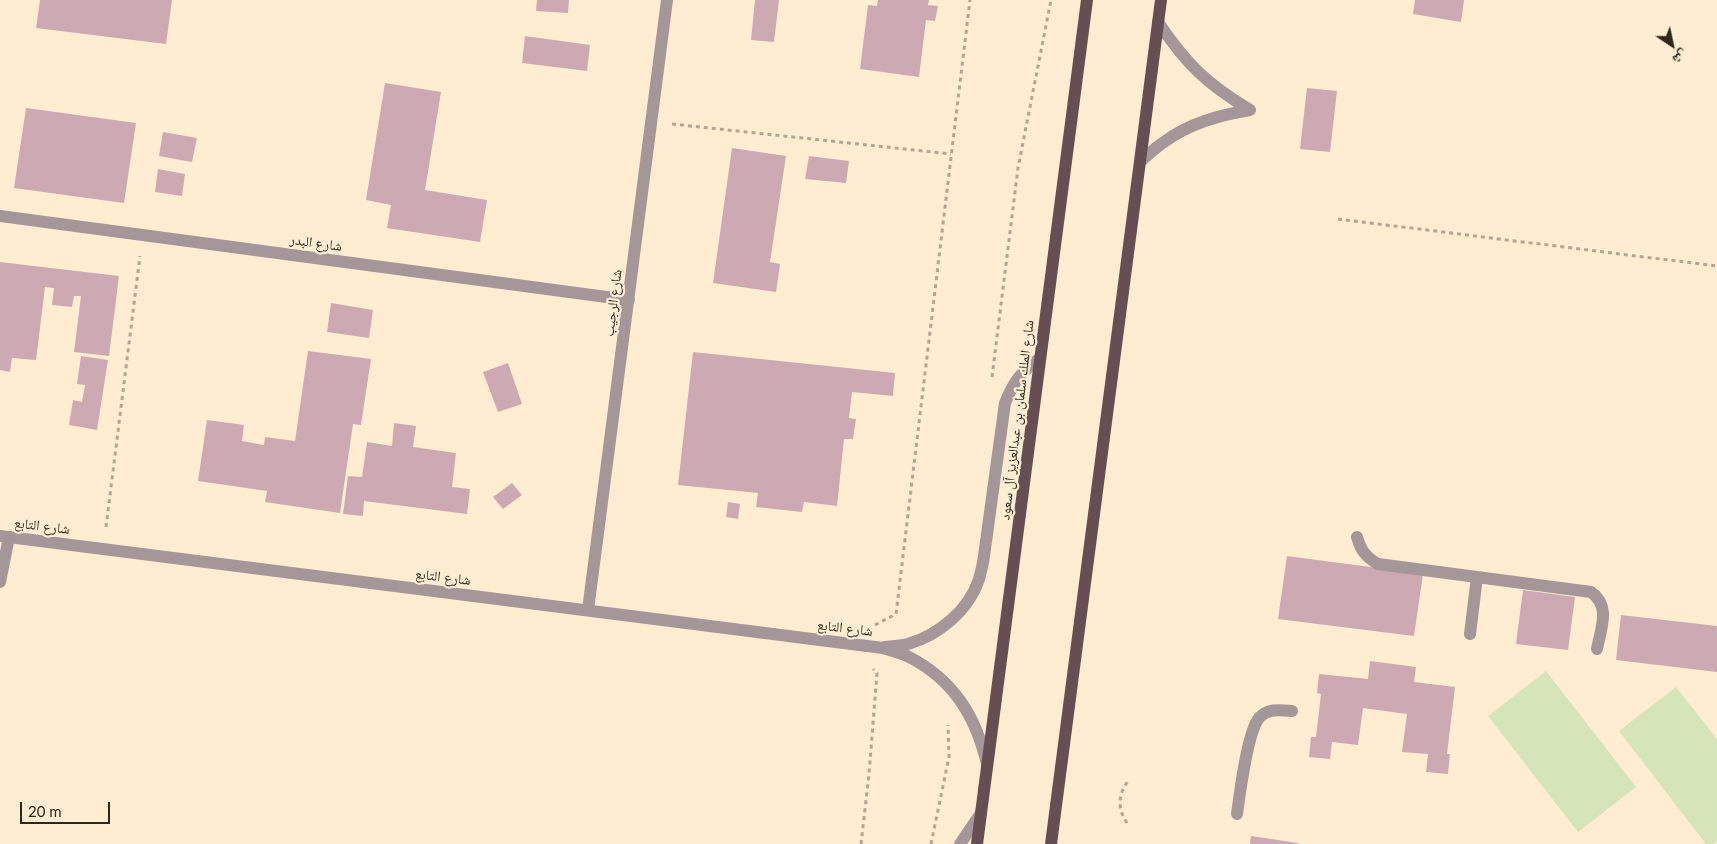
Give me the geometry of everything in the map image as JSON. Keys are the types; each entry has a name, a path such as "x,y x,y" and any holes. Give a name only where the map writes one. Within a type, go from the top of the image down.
{"main road":[{"name":"شارع الملك سلمان بن عبدالعزيز آل سعود","path":"977,844 1087,0"},
{"path":"1051,844 1161,0"}],"street":[{"name":"شارع الرجيب","path":"588,610 668,0"},
{"path":"1140,162 1164,142 1191,126 1220,116 1250,110 1223,93 1198,73 1176,49 1158,22"},
{"name":"شارع البدر","path":"0,216 629,300"},
{"name":"شارع التابع","path":"883,648 908,644 930,635 951,621 967,602 979,580 1005,403 1012,385 1024,369 1040,358"},
{"name":"شارع التابع","path":"5,537 883,648 909,657 933,672 953,691 969,714 981,739 988,766"},
{"path":"0,582 5,537"},
{"path":"1357,537 1360,549 1368,558 1378,564 1590,592 1598,597 1602,605 1603,615 1597,649"},
{"path":"1470,634 1477,577"},
{"path":"1237,814 1243,772 1252,734 1260,718 1274,709 1292,711"},
{"path":"960,844 981,813"}],"path":[{"path":"842,642 896,614 970,0"},
{"path":"991,383 1018,168 1051,0"},
{"path":"652,121 951,154"},
{"path":"1338,219 1717,266"},
{"path":"104,549 142,235"},
{"path":"861,844 877,673 870,667"},
{"path":"931,844 950,756 946,717"},
{"path":"1127,823 1121,814 1119,802 1121,790 1128,781"}],"green space":[{"path":"1546,671 1636,787 1578,832 1488,716"},
{"path":"1676,687 1717,739 1717,841 1713,844 1706,844 1619,731"}],"building":[{"path":"40,0 172,0 166,44 36,28"},
{"path":"537,0 569,0 568,13 536,11"},
{"path":"755,0 779,0 774,42 751,40"},
{"path":"878,0 929,0 928,5 938,6 935,21 926,20 919,77 860,69 868,5 877,6"},
{"path":"1415,0 1464,0 1461,22 1413,14"},
{"path":"525,36 590,45 587,71 522,63"},
{"path":"385,83 441,92 425,190 487,200 480,242 387,228 391,205 366,200"},
{"path":"1307,88 1337,91 1330,152 1300,149"},
{"path":"26,108 136,123 124,203 14,188"},
{"path":"163,132 197,138 192,162 159,156"},
{"path":"732,148 786,156 770,262 780,264 776,292 713,283"},
{"path":"809,156 849,161 846,183 805,179"},
{"path":"158,169 185,174 182,196 155,192"},
{"path":"0,262 119,276 109,356 74,352 81,296 74,296 72,307 52,305 54,288 45,287 36,360 12,358 10,372 0,370"},
{"path":"331,303 373,310 369,338 327,332"},
{"path":"308,351 371,359 361,425 353,424 340,513 265,502 267,491 198,481 207,420 244,425 242,441 264,445 265,437 295,441"},
{"path":"693,352 895,373 893,396 852,392 849,418 856,419 853,439 844,439 837,506 804,502 802,512 756,507 758,493 678,485"},
{"path":"81,356 108,360 97,430 69,425 73,400 82,402 85,385 77,384"},
{"path":"508,363 522,404 498,412 483,372"},
{"path":"394,423 416,426 413,447 456,453 452,487 470,489 467,514 364,501 363,516 343,514 348,476 362,477 367,442 392,446"},
{"path":"512,483 522,495 503,509 493,497"},
{"path":"728,502 740,504 738,519 726,517"},
{"path":"1287,556 1423,574 1414,636 1278,619"},
{"path":"1523,590 1575,597 1568,650 1516,644"},
{"path":"1621,615 1717,626 1717,672 1616,660"},
{"path":"1370,661 1416,667 1414,682 1455,687 1447,754 1450,754 1448,774 1426,772 1428,754 1402,752 1407,714 1363,708 1358,745 1332,742 1330,759 1309,757 1311,737 1316,737 1321,694 1317,693 1319,674 1368,679"},
{"path":"1251,836 1298,843 1298,844 1250,844"}]}
